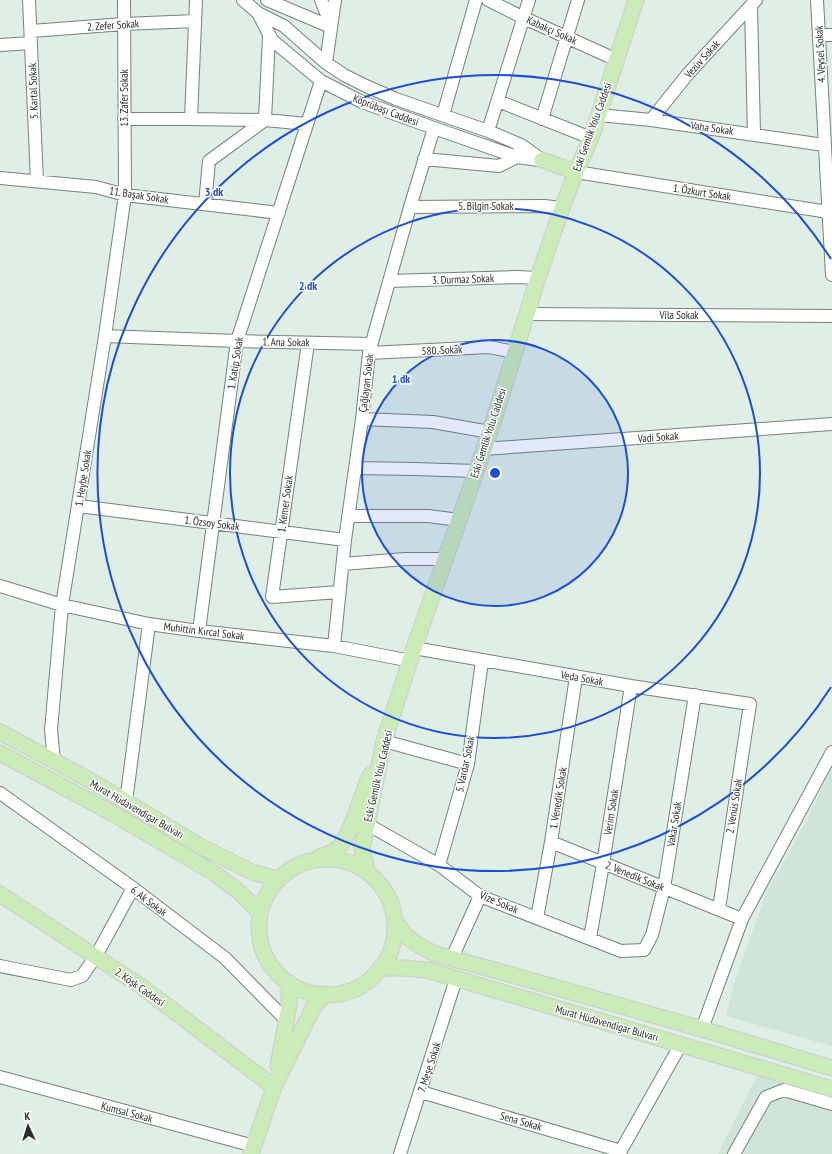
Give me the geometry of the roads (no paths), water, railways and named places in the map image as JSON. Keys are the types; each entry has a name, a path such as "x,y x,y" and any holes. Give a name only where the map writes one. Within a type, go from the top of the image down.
{"main road":[{"name":"Eski Gemlik Yolu Caddesi","path":"367,871 362,849 384,741 490,432 538,278 562,208 591,138 636,0"},
{"name":"Köprübaşı Caddesi","path":"542,160 576,172"},
{"name":"Murat Hüdavendigar Bulvarı","path":"0,732 126,802 200,846 252,872 277,879"},
{"path":"311,860 330,858 350,862 367,871 381,885 391,902 395,922 394,941 387,960 374,976 356,988 336,994 315,994 295,988 278,975 265,958 259,938 258,917 265,897 277,879 292,867 311,860 332,853 339,848 348,833 366,783 384,741"},
{"name":"Murat Hüdavendigar Bulvarı","path":"0,753 110,812 214,873 239,892 260,912"},
{"name":"2. Köşk Caddesi","path":"0,894 142,987 274,1087"},
{"name":"Murat Hüdavendigar Bulvarı","path":"395,922 407,936 420,946 435,954 702,1028 832,1068"},
{"name":"Murat Hüdavendigar Bulvarı","path":"380,968 427,970 832,1089"},
{"path":"253,1150 274,1087 287,1021 290,998 289,983"},
{"path":"274,1087 314,1006 326,994"}],"street":[{"name":"5. Kartal Sokak","path":"29,0 37,181"},
{"name":"13. Zafer Sokak","path":"124,0 125,195"},
{"path":"191,119 196,0"},
{"name":"Köprübaşı Caddesi","path":"243,0 258,13 284,26 326,63 344,75 396,99 488,131 519,151"},
{"path":"267,0 331,27"},
{"path":"321,0 331,27"},
{"path":"326,63 335,0"},
{"path":"443,115 476,0"},
{"name":"Kabakçı Sokak","path":"488,0 616,60"},
{"path":"488,131 529,0"},
{"path":"542,119 578,0"},
{"name":"4. Veysel Sokak","path":"817,0 828,123 824,145 830,190 828,212 832,275"},
{"path":"753,3 754,134"},
{"name":"Vezüv Sokak","path":"651,120 687,75 753,3"},
{"name":"Köprübaşı Caddesi","path":"258,13 272,40 321,81 362,102 434,128 519,151 542,160"},
{"name":"2. Zefer Sokak","path":"0,45 31,37 124,24 195,21"},
{"path":"819,35 832,35"},
{"path":"205,204 209,161 264,120 269,36"},
{"name":"1. Katip Sokak","path":"199,631 237,341 321,81"},
{"path":"498,101 591,138"},
{"name":"Vaha Sokak","path":"599,115 651,120 824,145"},
{"path":"124,119 264,120 307,124"},
{"name":"Çağlayan Sokak","path":"334,646 342,564 370,348 434,128"},
{"path":"424,159 499,166 519,151"},
{"name":"1. Özkurt Sokak","path":"576,172 828,212"},
{"name":"11. Başak Sokak","path":"0,178 96,188 125,195 279,213"},
{"name":"1. Heybe Sokak","path":"54,761 51,730 62,605 105,336 125,195"},
{"name":"5. Bilgin Sokak","path":"410,207 544,206 562,208"},
{"name":"3. Durmaz Sokak","path":"389,281 517,277 538,278"},
{"name":"Vila Sokak","path":"526,314 832,316"},
{"name":"1. Ana Sokak","path":"105,336 308,343 370,348"},
{"name":"1. Kemer Sokak","path":"308,343 272,597 339,592"},
{"name":"580. Sokak","path":"370,348 489,347 514,352"},
{"path":"362,419 433,422 490,432"},
{"name":"Vadi Sokak","path":"484,449 832,424"},
{"path":"355,468 476,471"},
{"name":"1. Özsoy Sokak","path":"78,506 345,540"},
{"path":"348,516 428,516 459,520"},
{"path":"342,564 406,559 446,559"},
{"name":"Muhittin Kırcal Sokak","path":"0,586 62,605 149,624 413,655"},
{"path":"126,802 149,624"},
{"name":"Veda Sokak","path":"413,655 482,661 750,704"},
{"name":"5. Vardar Sokak","path":"439,865 468,764 482,661"},
{"name":"1. Venedik Sokak","path":"537,918 551,842 576,677"},
{"name":"Verim Sokak","path":"590,938 604,864 631,686"},
{"name":"Vakar Sokak","path":"644,950 652,935 664,888 694,695"},
{"name":"2. Venüs Sokak","path":"718,909 750,704"},
{"path":"384,741 468,764"},
{"path":"702,1028 742,919 832,752"},
{"name":"6. Ak Sokak","path":"0,793 134,888 225,958 287,1021"},
{"name":"Vize Sokak","path":"367,824 439,865 480,896 621,951 644,950"},
{"name":"2. Venedik Sokak","path":"551,842 742,919"},
{"path":"0,966 71,980 82,976 96,956 134,888"},
{"path":"452,958 480,896"},
{"name":"7. Meşe Sokak","path":"400,1154 456,979"},
{"path":"620,1152 681,1044"},
{"name":"Kumsal Sokak","path":"0,1077 253,1150"},
{"path":"734,1154 766,1097 784,1090 832,1104"},
{"name":"Sena Sokak","path":"420,1092 620,1152"}]}
